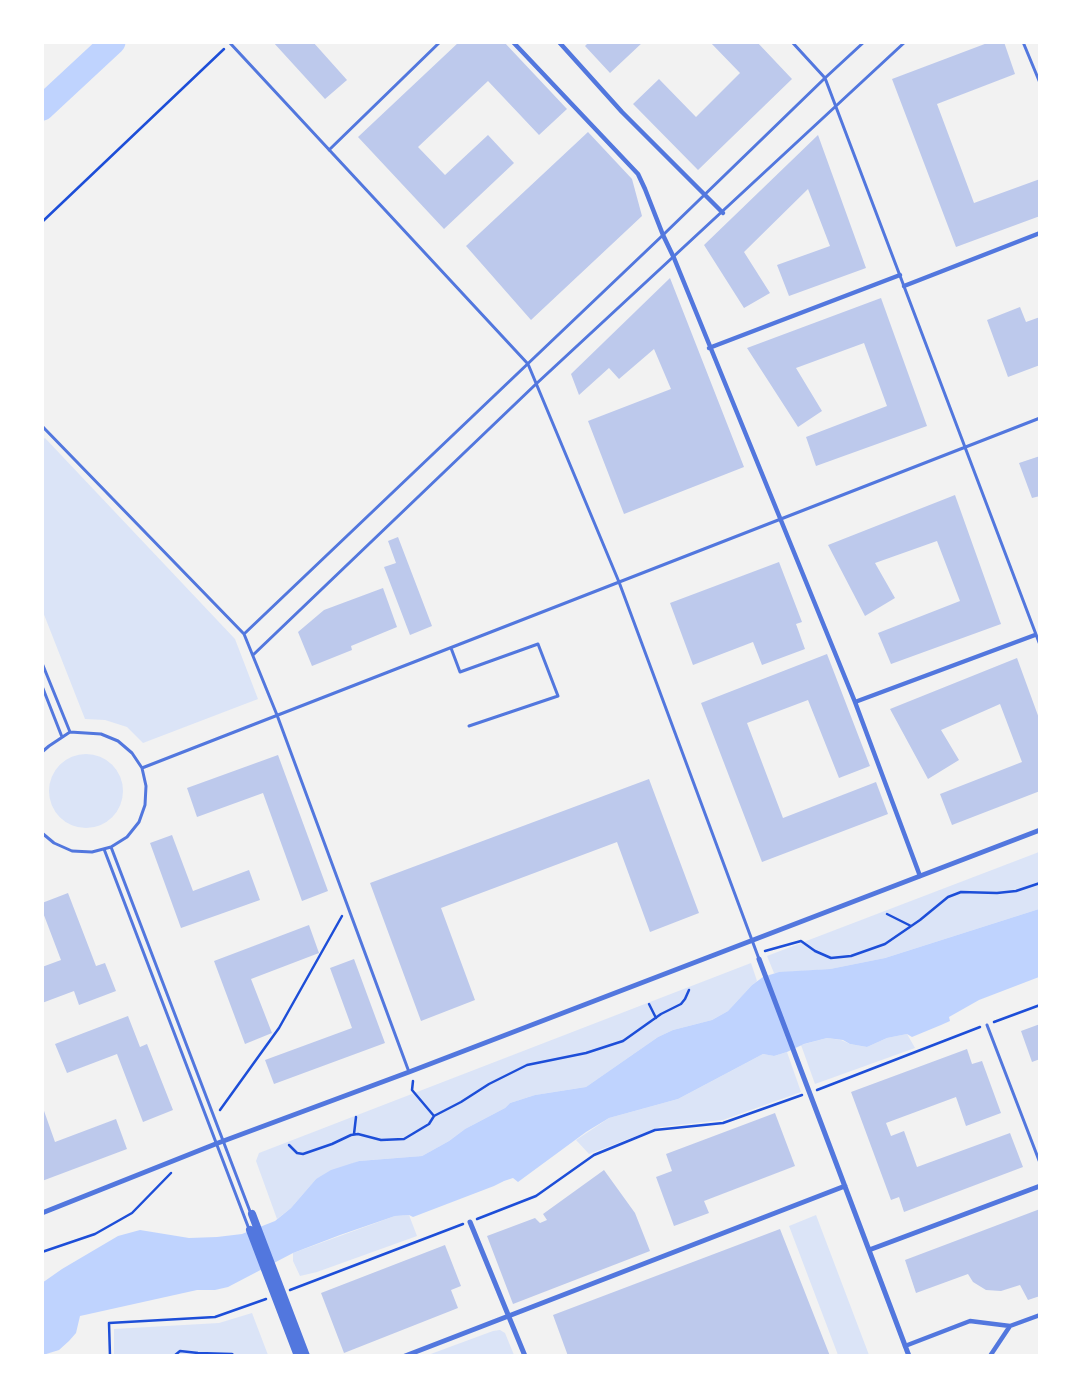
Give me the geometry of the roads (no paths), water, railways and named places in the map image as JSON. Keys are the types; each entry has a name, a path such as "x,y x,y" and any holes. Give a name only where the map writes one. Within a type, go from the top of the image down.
{"street":[{"path":"513,42 638,174 646,189 663,235 781,518 855,702 920,876"},
{"path":"559,42 622,112 723,212"},
{"path":"904,286 1040,232"},
{"path":"710,348 900,275"},
{"path":"855,702 1035,635"},
{"path":"42,1213 218,1143 409,1072 1040,830"},
{"path":"759,960 811,1092 909,1356"},
{"path":"405,1356 845,1186"},
{"path":"869,1250 1040,1186"},
{"path":"252,1214 277,1280 278,1294 298,1356"},
{"path":"470,1222 524,1356"},
{"path":"250,1230 265,1268 306,1356"},
{"path":"905,1346 970,1321 1010,1326 1040,1315"},
{"path":"990,1356 1010,1326"}],"lane":[{"path":"329,150 440,42"},
{"path":"792,42 825,78 1040,645"},
{"path":"244,634 864,42"},
{"path":"252,655 536,384 905,42"},
{"path":"1023,42 1040,83"},
{"path":"230,43 528,364 619,582 759,960"},
{"path":"142,768 1040,418"},
{"path":"42,426 244,634 277,716 409,1072"},
{"path":"451,648 460,672 538,644 558,696 469,726"},
{"path":"42,662 70,732"},
{"path":"42,686 62,737"},
{"path":"42,752 70,732 101,734 118,741 132,753 142,768 146,786 145,805 139,822 127,837 111,847 92,852 72,851 54,843 42,833"},
{"path":"111,847 252,1214"},
{"path":"104,849 250,1230"},
{"path":"987,1025 1040,1162"}],"water":[{"path":"1039,909 1039,977 979,1000 949,1017 950,1021 912,1037 907,1034 887,1038 867,1047 850,1044 843,1040 827,1038 804,1044 774,1056 763,1054 678,1099 609,1118 586,1132 518,1182 513,1178 413,1217 409,1215 395,1216 340,1235 293,1253 228,1287 215,1290 197,1290 80,1316 76,1333 69,1341 59,1350 43,1355 42,1283 118,1236 140,1230 189,1238 242,1234 275,1221 291,1208 316,1179 331,1170 359,1161 422,1156 449,1141 465,1129 505,1108 510,1103 535,1095 586,1087 658,1037 673,1030 712,1020 728,1011 752,985 763,977 779,972 830,969 885,958"}],"waterway":[{"path":"42,108 113,42"}]}
